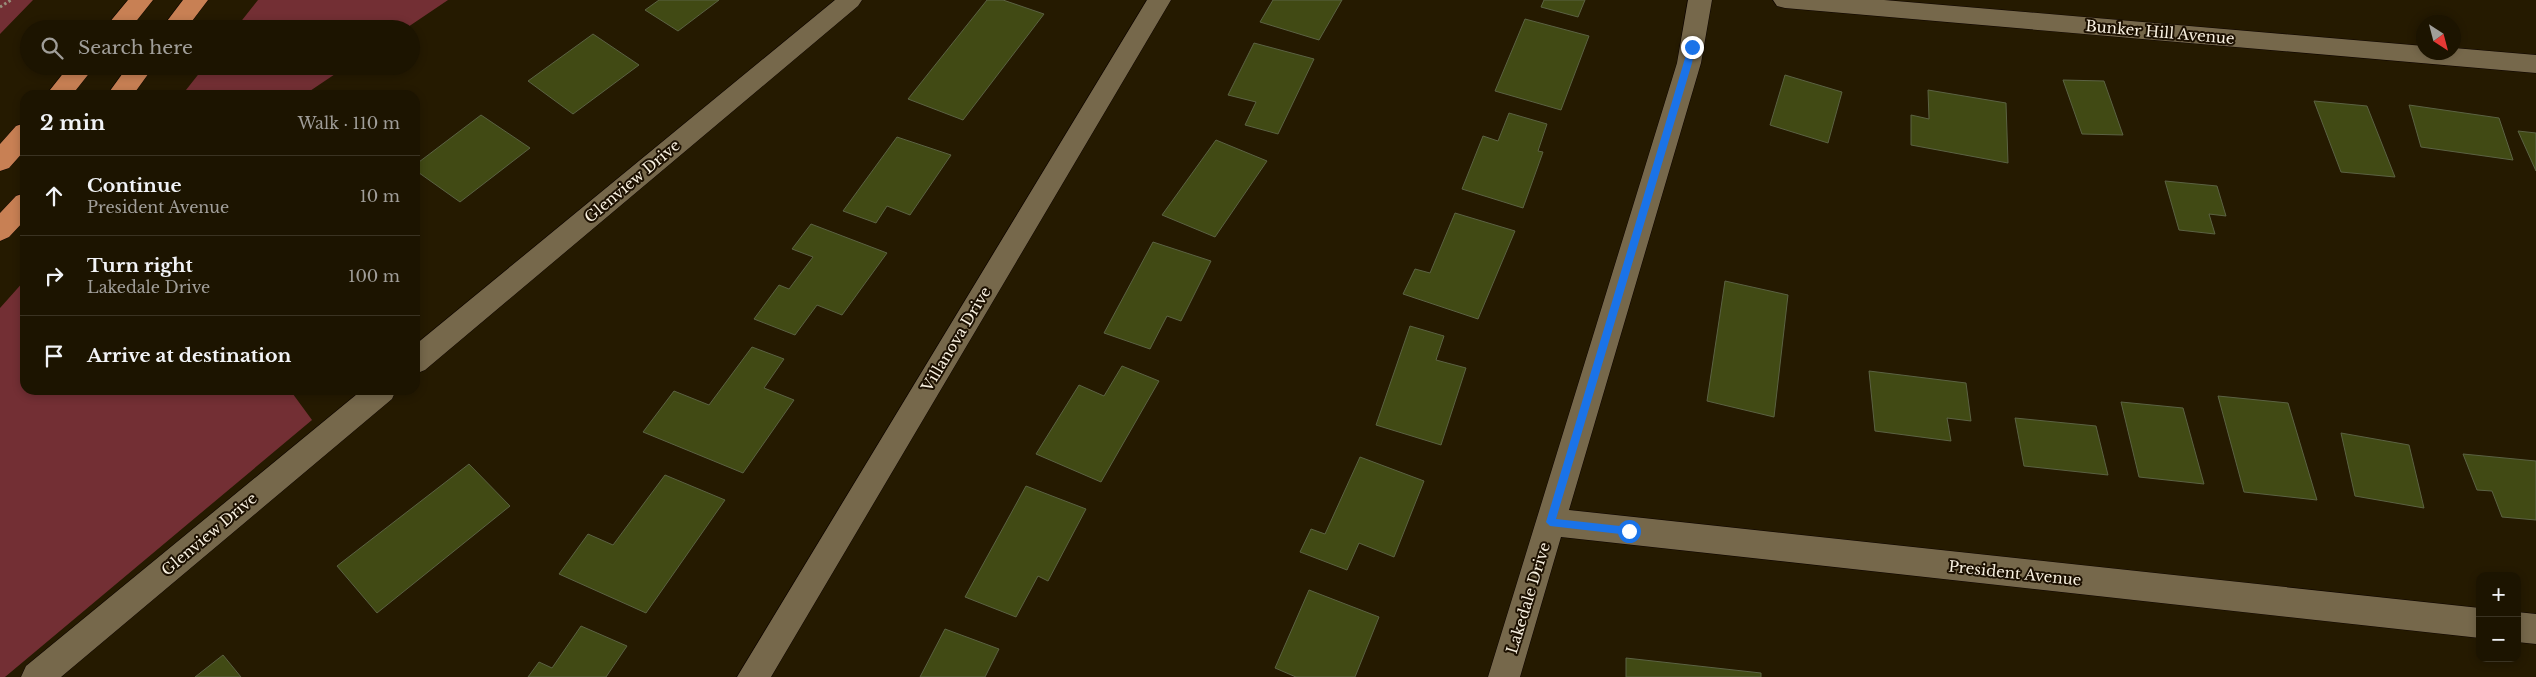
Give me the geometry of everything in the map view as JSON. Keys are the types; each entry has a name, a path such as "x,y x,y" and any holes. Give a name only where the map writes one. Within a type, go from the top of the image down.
{"highway":[{"path":"124,20 141,0"},
{"path":"180,20 196,0"},
{"path":"62,90 75,75"},
{"path":"123,90 135,75"},
{"path":"0,161 20,139"},
{"path":"0,230 20,208"}],"street":[{"name":"Glenview Drive","path":"420,358 850,0"},
{"name":"Villanova Drive","path":"753,677 1159,0"},
{"name":"Lakedale Drive","path":"1504,677 1689,63 1700,0"},
{"name":"Bunker Hill Avenue","path":"1785,0 2536,64"},
{"name":"Glenview Drive","path":"37,677 376,395"},
{"name":"President Avenue","path":"1550,522 2476,623"},
{"path":"2521,627 2536,629"}],"path":[{"path":"0,7 11,0"}],"shaded area":[{"path":"0,0 33,0 0,34"},
{"path":"258,0 448,0 418,20 242,20"},
{"path":"198,75 334,75 311,90 186,90"},
{"path":"20,286 20,395 294,395 312,420 5,677 0,677 0,308"}],"building":[{"path":"659,0 719,0 678,31 645,10"},
{"path":"987,0 1003,0 1044,14 963,120 908,99"},
{"path":"1273,0 1342,0 1319,40 1260,22"},
{"path":"1544,0 1585,0 1578,17 1541,7"},
{"path":"1525,19 1589,36 1561,110 1495,91"},
{"path":"593,34 639,65 573,114 528,81"},
{"path":"1254,43 1314,59 1278,134 1245,125 1256,102 1228,95"},
{"path":"1785,75 1842,92 1828,143 1770,125"},
{"path":"2063,80 2104,81 2123,135 2082,134"},
{"path":"1928,90 2006,103 2008,163 1911,145 1911,115 1929,119"},
{"path":"2314,101 2367,106 2395,177 2341,172"},
{"path":"2409,105 2499,118 2513,160 2421,147"},
{"path":"1509,113 1547,124 1538,151 1543,152 1523,208 1462,189 1483,136 1498,141"},
{"path":"481,115 530,148 460,202 420,174 420,161"},
{"path":"2518,131 2536,133 2536,171"},
{"path":"897,137 951,155 910,215 887,206 876,223 843,211"},
{"path":"1216,140 1267,161 1215,237 1162,215"},
{"path":"2165,181 2217,186 2226,216 2209,214 2215,234 2179,230"},
{"path":"1455,213 1515,231 1478,319 1403,294 1415,269 1430,273"},
{"path":"811,224 887,253 842,315 817,305 795,335 754,319 779,285 789,289 813,257 792,249"},
{"path":"1153,242 1211,261 1181,321 1167,316 1150,349 1104,333"},
{"path":"1725,281 1788,295 1774,417 1707,401"},
{"path":"1410,326 1444,336 1436,360 1466,368 1441,445 1376,425"},
{"path":"752,347 784,359 764,388 794,400 743,473 643,432 674,391 709,405"},
{"path":"1122,366 1159,381 1101,482 1036,454 1079,385 1104,396"},
{"path":"1869,371 1966,383 1971,421 1947,418 1951,441 1875,431"},
{"path":"2218,396 2288,403 2317,500 2244,492"},
{"path":"2121,402 2183,408 2204,484 2139,477"},
{"path":"2015,418 2096,426 2108,475 2024,466"},
{"path":"2341,433 2409,445 2424,508 2355,496"},
{"path":"2463,454 2536,461 2536,520 2502,517 2492,491 2477,490"},
{"path":"1360,457 1424,481 1394,557 1359,543 1347,570 1300,552 1311,529 1325,534"},
{"path":"469,464 510,506 377,613 337,566"},
{"path":"665,475 725,500 646,613 559,574 588,534 613,545"},
{"path":"1026,486 1086,509 1048,581 1038,576 1016,617 965,597"},
{"path":"1309,590 1379,617 1355,677 1296,677 1275,668"},
{"path":"581,626 627,646 606,677 528,677 539,662 552,668"},
{"path":"945,629 999,649 985,677 920,677"},
{"path":"223,655 241,677 195,677"},
{"path":"1626,658 1761,673 1761,677 1626,677"}],"route":[{"path":"1629,531 1550,522 1689,63 1692,47"}]}
